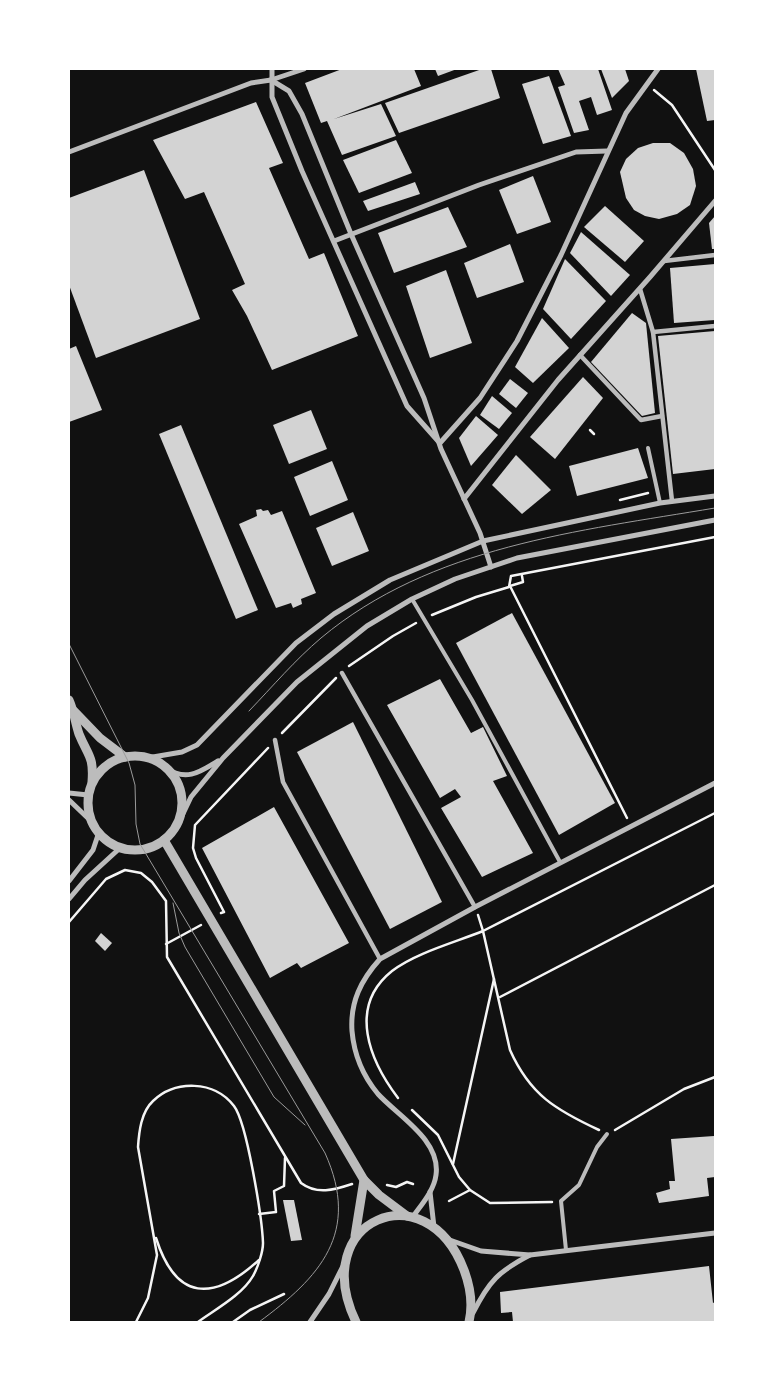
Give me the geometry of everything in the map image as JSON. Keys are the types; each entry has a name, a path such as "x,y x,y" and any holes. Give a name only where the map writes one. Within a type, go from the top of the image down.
{"street":[{"path":"272,69 272,97 302,171 407,406 440,443"},
{"path":"69,152 251,83 271,80 304,69"},
{"path":"440,443 480,398 517,341 561,255 626,113 658,69"},
{"path":"271,80 289,91 302,114 424,398 440,443 483,541 491,567"},
{"path":"334,241 479,185 576,152 607,152"},
{"path":"464,498 580,355 640,289 715,201"},
{"path":"664,261 715,255"},
{"path":"640,289 653,332 672,501"},
{"path":"653,332 715,326"},
{"path":"580,355 641,420 662,416"},
{"path":"69,881 93,850 96,828 90,814 88,795 104,767 113,760 125,757 148,758 182,752 197,745 296,643 360,597 425,564 483,541 660,503 715,496"},
{"path":"69,800 106,840 120,848 142,849 164,840 175,829 190,798 223,758 297,682 367,626 412,599 455,580 517,558 715,520"},
{"path":"342,673 475,907"},
{"path":"69,700 74,711 79,734 92,758 92,785"},
{"path":"74,711 100,738 125,757"},
{"path":"275,740 283,782 380,960"},
{"path":"148,758 174,774 193,775 223,758"},
{"path":"166,768 178,783 182,801 180,820"},
{"path":"410,1217 430,1192 436,1174 436,1162 432,1150 378,1093 367,1078 353,1044 354,1002 364,980 380,960 560,862 715,783"},
{"path":"69,793 88,795"},
{"path":"164,840 364,1180 379,1195 410,1217 434,1228 446,1239 458,1256 466,1277 471,1305 469,1321"},
{"path":"69,899 85,880 120,848"},
{"path":"310,1322 329,1294 354,1239 364,1180"},
{"path":"430,1192 434,1228"},
{"path":"354,1239 363,1228 377,1220 391,1216 410,1217"},
{"path":"446,1239 481,1251 530,1255 715,1233"},
{"path":"469,1321 491,1280 510,1265 530,1255"},
{"path":"344,1264 346,1296 356,1322"}],"lane":[{"path":"648,448 660,503"},
{"path":"412,599 472,700 560,862"},
{"path":"566,1250 560,1201 578,1185 597,1147 607,1134"}],"path":[{"path":"649,86 672,105 715,170"},
{"path":"590,430 594,434"},
{"path":"631,826 510,586 511,576 715,537"},
{"path":"221,913 224,912 196,858 193,834 195,826 275,740 342,673 370,651 425,618 463,602 523,582 522,575"},
{"path":"400,1100 378,1070 369,1046 367,1022 375,991 392,971 410,961 483,931 715,813"},
{"path":"69,922 106,879 125,870 142,873 152,882 166,901 167,957 301,1183 308,1188 327,1191 364,1180"},
{"path":"500,997 715,885"},
{"path":"475,907 500,997 510,1050 525,1079 550,1104 607,1134 684,1089 715,1077"},
{"path":"166,944 210,920"},
{"path":"453,1166 494,977"},
{"path":"136,1322 148,1298 157,1256 138,1147 139,1132 144,1115 152,1101 178,1085 210,1089 234,1106 241,1120 255,1182 263,1245 253,1276 239,1292 198,1322"},
{"path":"406,1105 438,1135 453,1166 470,1190 490,1203 560,1201"},
{"path":"259,1214 276,1212 274,1191 284,1186 285,1157"},
{"path":"383,1184 392,1187 406,1182 413,1184"},
{"path":"449,1201 470,1190"},
{"path":"153,1230 164,1262 172,1273 194,1287 210,1290 240,1278 259,1260"},
{"path":"234,1322 250,1310 284,1294"}],"building":[{"path":"342,69 414,69 421,86 334,119 381,104 396,136 342,155 327,121 321,123 305,83"},
{"path":"435,69 457,69 438,76"},
{"path":"482,69 491,69 500,98 399,133 385,103"},
{"path":"558,69 598,69 612,110 597,115 591,97 579,101 589,130 574,133 558,87 565,85"},
{"path":"601,69 625,69 629,81 612,98"},
{"path":"696,69 715,69 715,120 707,121"},
{"path":"549,76 571,136 543,144 522,84"},
{"path":"256,102 283,163 269,168 309,259 324,253 358,336 272,370 247,316 232,290 245,284 204,192 185,199 153,140"},
{"path":"396,140 412,173 359,193 343,160"},
{"path":"653,143 670,143 684,153 693,169 696,186 690,205 677,214 659,219 645,216 634,210 626,198 620,172 626,159 638,148"},
{"path":"144,170 200,319 96,358 69,285 69,198"},
{"path":"533,176 551,222 517,234 499,190"},
{"path":"415,182 420,194 368,211 363,201"},
{"path":"605,206 644,241 625,262 584,227"},
{"path":"448,207 467,247 394,273 378,233"},
{"path":"715,216 715,249 712,249 709,223"},
{"path":"581,232 630,275 611,296 570,253"},
{"path":"510,244 524,282 477,298 464,263"},
{"path":"565,259 606,301 571,339 543,309"},
{"path":"715,264 715,320 674,323 670,268"},
{"path":"446,270 472,343 430,358 406,286"},
{"path":"632,313 646,323 655,413 642,416 591,362"},
{"path":"542,318 569,348 533,383 515,367"},
{"path":"715,331 715,469 673,474 658,336"},
{"path":"76,346 102,410 69,422 69,349"},
{"path":"583,377 603,398 555,459 530,437"},
{"path":"510,379 528,393 516,408 499,394"},
{"path":"492,396 512,413 499,429 480,415"},
{"path":"311,410 327,449 289,464 273,425"},
{"path":"476,416 498,435 471,466 459,438"},
{"path":"181,425 258,610 236,619 159,434"},
{"path":"638,448 648,478 577,496 569,466"},
{"path":"516,455 551,490 522,514 492,485"},
{"path":"332,461 348,500 310,516 294,477"},
{"path":"261,509 263,511 268,510 271,515 282,511 316,593 301,599 302,604 293,608 291,603 276,608 239,524 257,516 256,510"},
{"path":"353,512 369,551 332,566 316,528"},
{"path":"512,613 615,803 559,835 456,643"},
{"path":"440,679 471,733 483,727 507,776 493,781 533,853 482,877 441,808 461,797 455,789 440,798 387,705"},
{"path":"353,722 442,902 390,929 297,752"},
{"path":"274,807 349,943 301,968 297,963 270,978 202,848"},
{"path":"101,933 112,943 105,951 95,941"},
{"path":"714,1136 715,1177 707,1178 709,1196 659,1203 656,1193 670,1189 669,1181 675,1181 671,1139"},
{"path":"283,1200 294,1200 302,1240 291,1241"},
{"path":"709,1266 713,1303 715,1302 715,1322 513,1322 512,1312 501,1313 500,1292"}],"tram line":[{"path":"249,711 311,646 364,607 410,582 458,563 508,547 612,525 715,508"},
{"path":"69,644 129,763 135,785 136,824 140,844 325,1153 335,1181 338,1207 336,1230 328,1251 316,1270 300,1288 259,1322"},
{"path":"173,903 179,933 185,947 274,1097 305,1125"}]}
